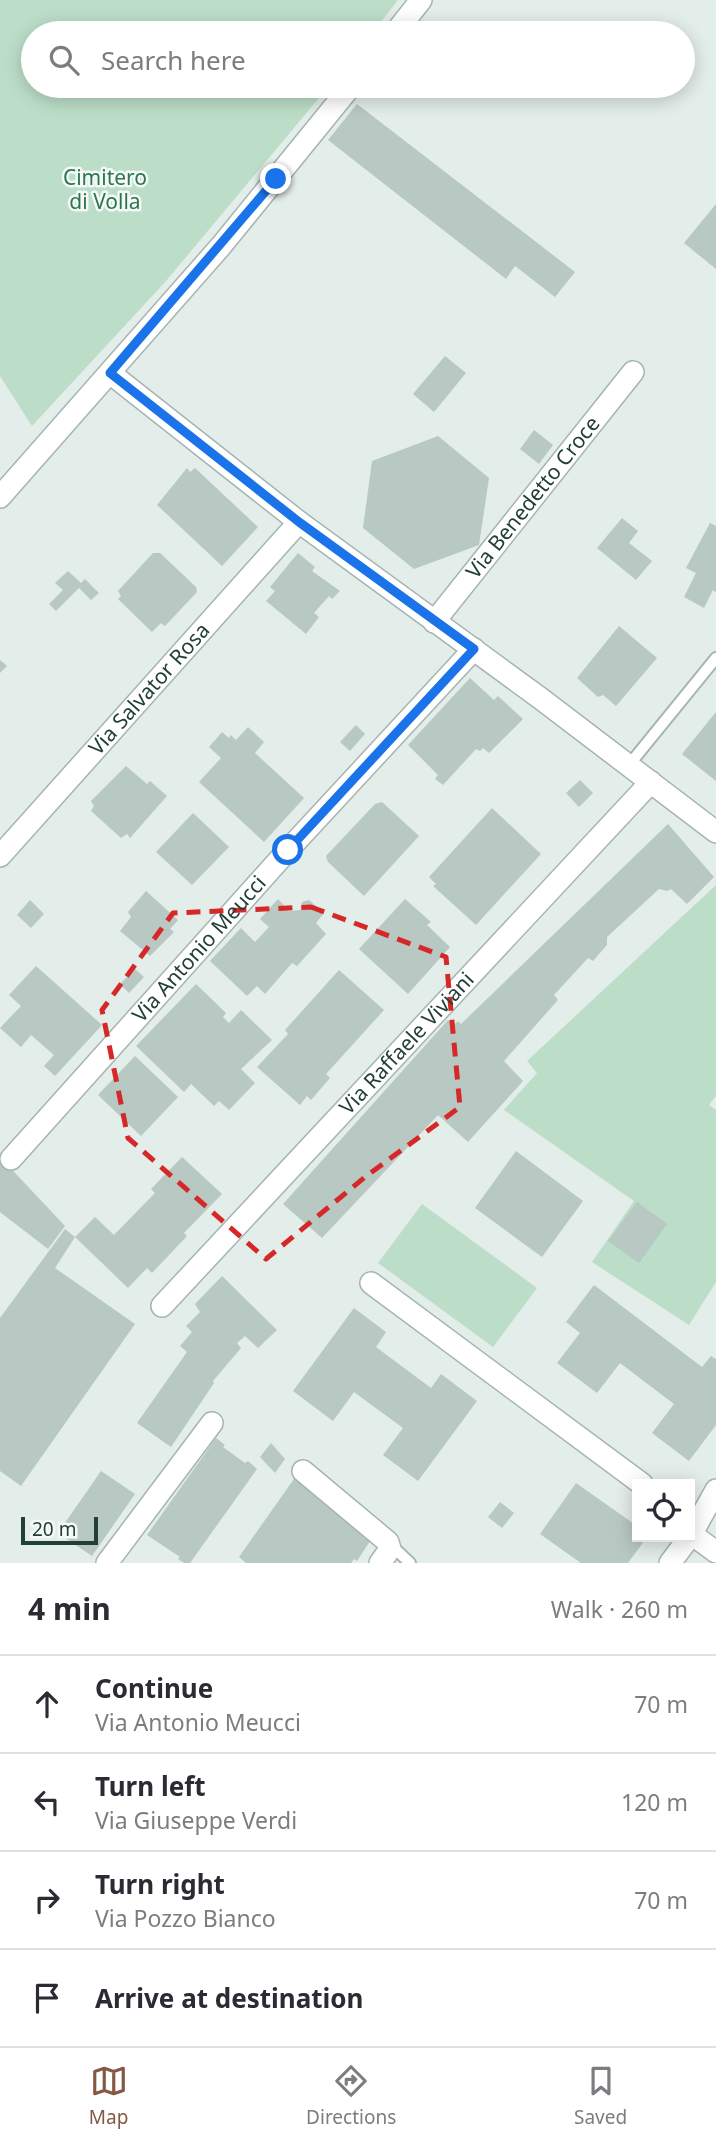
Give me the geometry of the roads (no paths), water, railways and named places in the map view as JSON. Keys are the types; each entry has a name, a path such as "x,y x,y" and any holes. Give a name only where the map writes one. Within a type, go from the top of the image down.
{"street":[{"path":"404,21 421,0"},
{"path":"0,497 221,246 341,98"},
{"name":"Via Benedetto Croce","path":"434,622 633,372"},
{"path":"110,373 299,522 474,649 716,832"},
{"name":"Via Salvator Rosa","path":"0,856 299,522"},
{"name":"Via Antonio Meucci","path":"11,1159 288,850 474,649"},
{"name":"Via Raffaele Viviani","path":"162,1306 651,782"},
{"path":"371,1283 635,1479"},
{"path":"107,1563 212,1423"},
{"path":"303,1471 385,1554"},
{"path":"695,1526 716,1490"},
{"path":"695,1538 711,1552"},
{"path":"670,1563 684,1542"}],"lane":[{"path":"629,765 716,658"},
{"path":"385,1554 410,1563"}],"park label":[{"name":"Cimitero di Volla","path":"105,190"}]}
